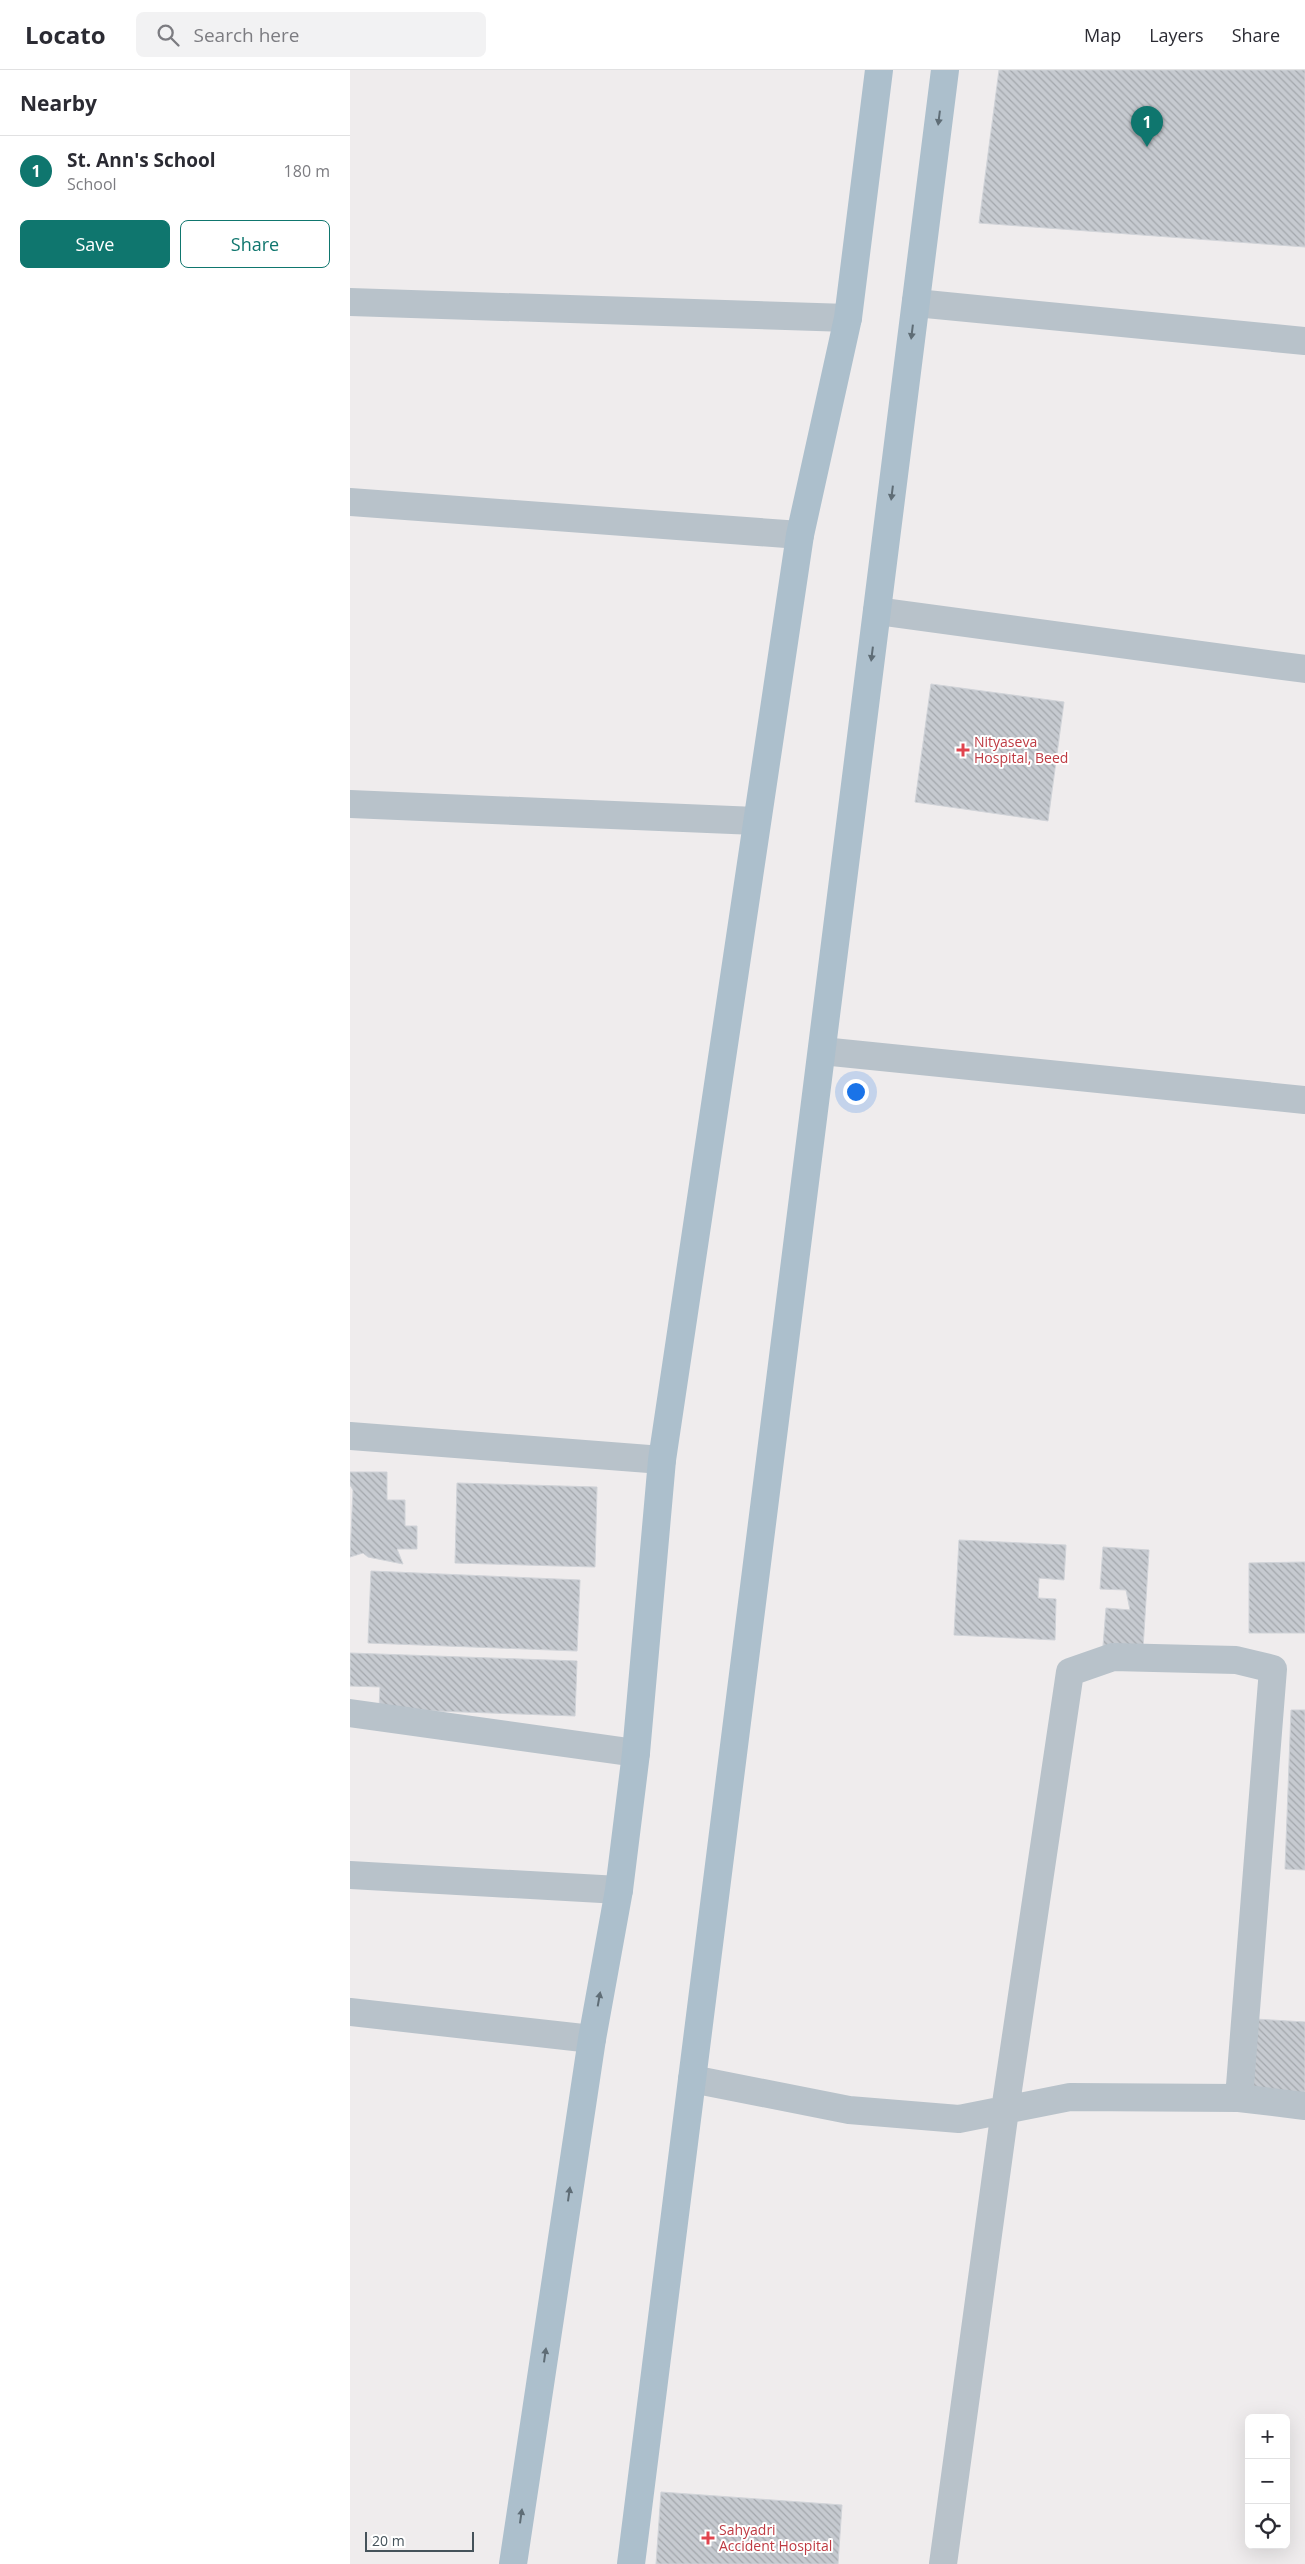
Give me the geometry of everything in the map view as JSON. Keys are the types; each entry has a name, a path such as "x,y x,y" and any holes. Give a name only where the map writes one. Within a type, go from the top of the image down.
{"main road":[{"path":"513,2564 592,2039 619,1890 636,1753 662,1460 800,535 848,318 879,70"},
{"path":"631,2564 945,70"}],"street":[{"path":"916,301 926,304 1305,341"},
{"path":"350,302 848,318"},
{"path":"350,502 800,535"},
{"path":"877,611 1305,669"},
{"path":"350,804 756,821"},
{"path":"822,1051 1305,1100"},
{"path":"350,1436 662,1460"},
{"path":"943,2564 1005,2110 1070,1672 1113,1657 1236,1660 1273,1669 1239,2098"},
{"path":"350,1713 636,1753"},
{"path":"350,1875 619,1890"},
{"path":"350,2012 592,2039"},
{"path":"692,2079 849,2110 960,2119 1070,2097 1239,2098 1305,2106"}],"building":[{"path":"999,70 1305,70 1305,247 979,223"},
{"path":"931,684 1064,702 1048,821 915,802"},
{"path":"350,1472 387,1472 387,1500 405,1500 405,1526 417,1526 417,1549 397,1549 403,1564 368,1557 363,1553 350,1557 353,1490 350,1485"},
{"path":"457,1483 597,1487 595,1567 455,1563"},
{"path":"959,1540 1066,1545 1064,1580 1039,1578 1038,1598 1056,1599 1055,1640 954,1635"},
{"path":"1103,1547 1149,1550 1143,1649 1103,1646 1106,1608 1130,1610 1126,1590 1100,1589"},
{"path":"1305,1562 1305,1633 1249,1633 1249,1563"},
{"path":"371,1571 580,1580 577,1651 368,1643"},
{"path":"350,1653 577,1661 575,1716 379,1709 380,1687 350,1686"},
{"path":"1291,1710 1305,1710 1305,1870 1285,1869"},
{"path":"1255,2019 1305,2022 1305,2101 1249,2097"},
{"path":"661,2492 842,2505 838,2564 656,2564"}],"place":[{"name":"St. Ann's School","path":"1147,147"},
{"name":"Nityaseva Hospital, Beed","path":"963,750"},
{"name":"Sahyadri Accident Hospital","path":"708,2538"}]}
